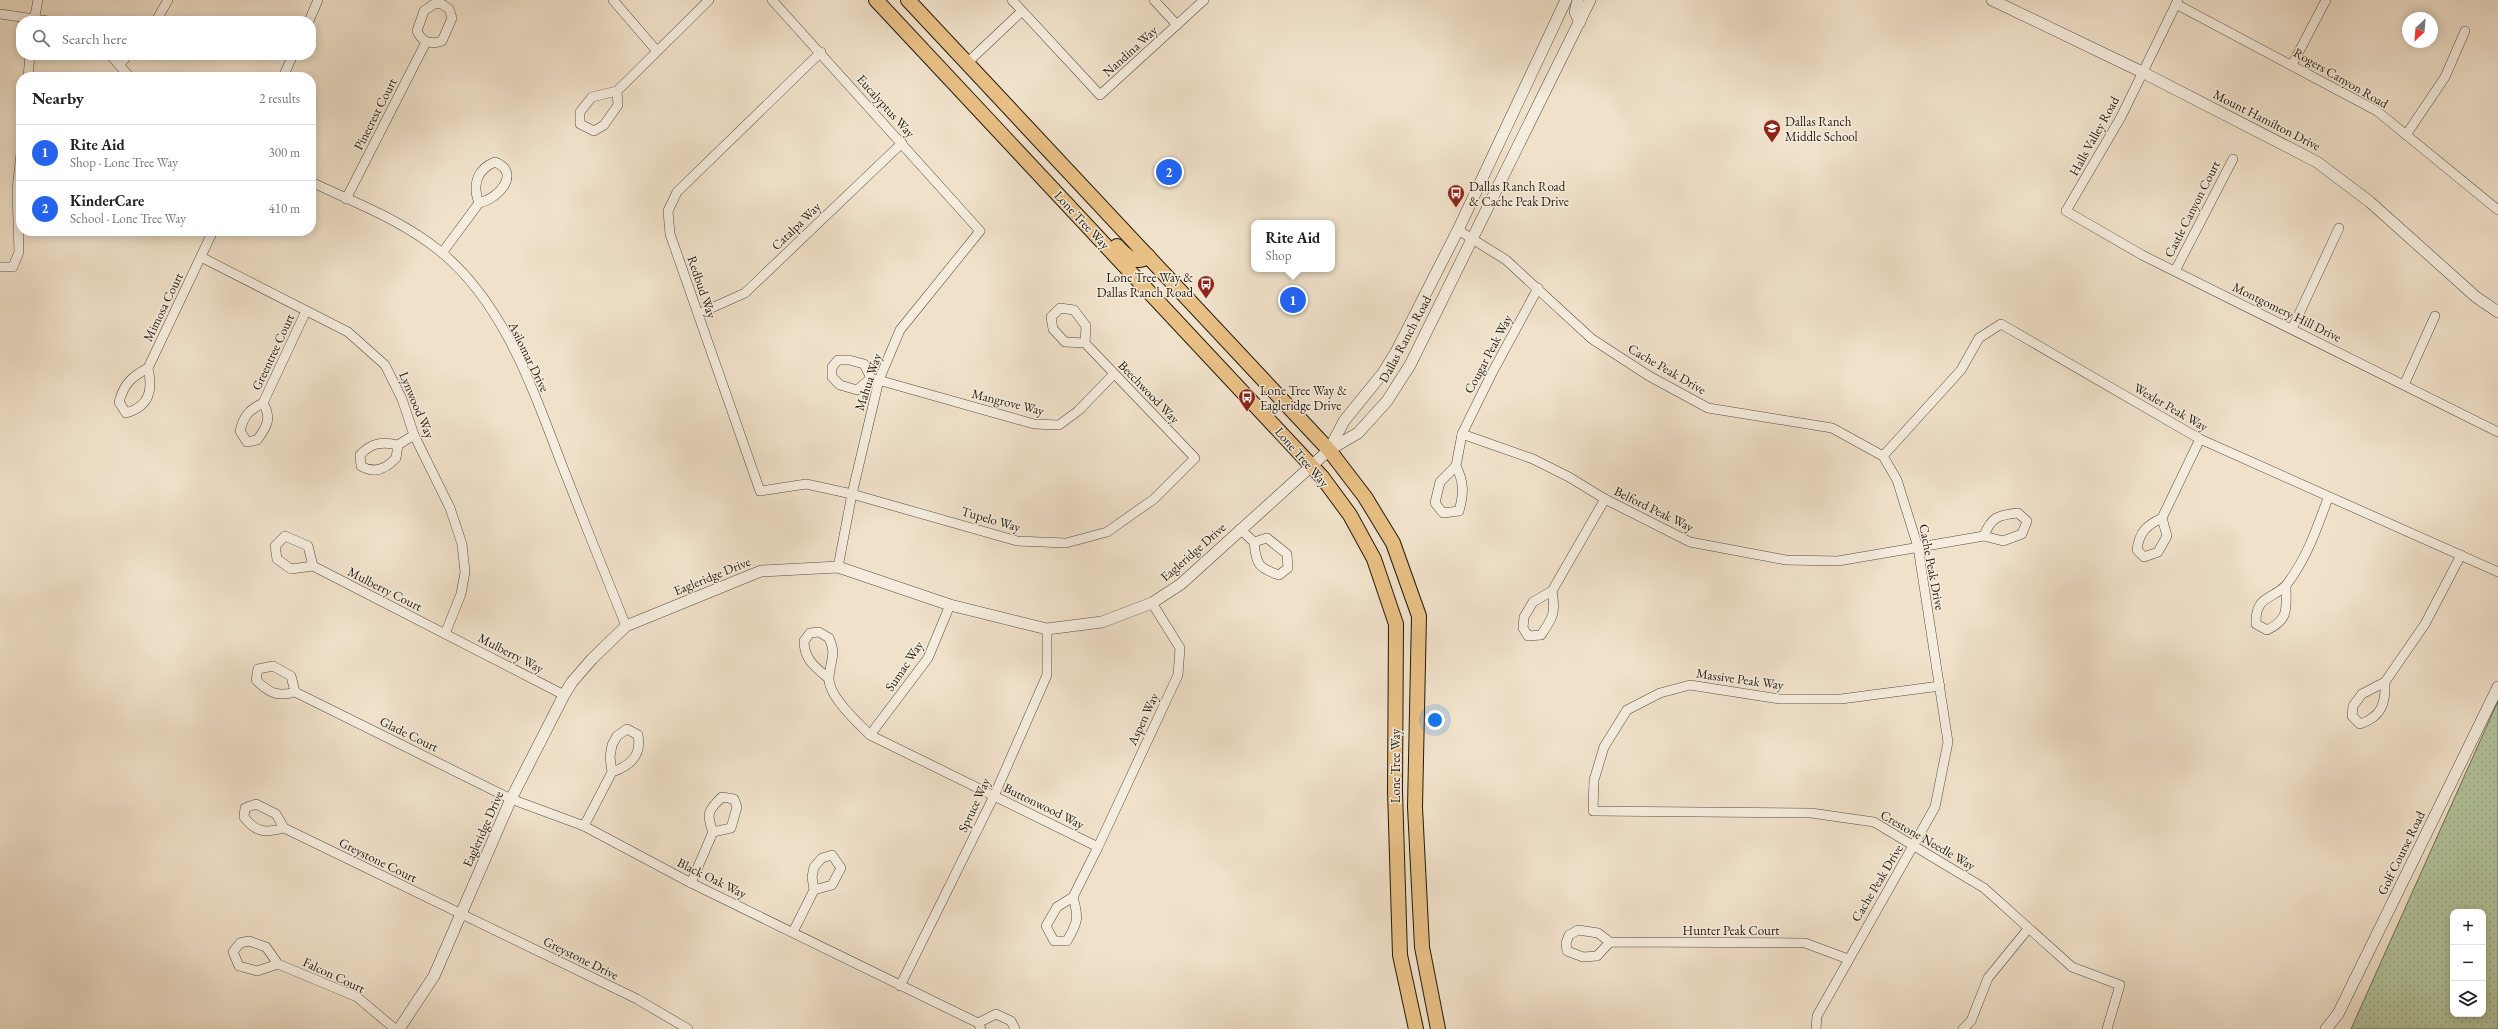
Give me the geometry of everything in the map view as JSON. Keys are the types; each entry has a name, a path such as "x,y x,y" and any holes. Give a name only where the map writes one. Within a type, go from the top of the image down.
{"main road":[{"name":"Lone Tree Way","path":"876,0 1312,466 1350,515 1374,559 1396,624 1395,791 1400,955 1416,1029"},
{"name":"Lone Tree Way","path":"908,0 1329,450 1365,497 1393,543 1419,616 1416,815 1422,947 1438,1029"},
{"path":"1066,203 1080,208 1125,255 1139,260 1148,256"}],"street":[{"path":"35,16 38,0"},
{"path":"159,16 168,0"},
{"path":"311,16 318,0"},
{"path":"613,0 656,50"},
{"path":"617,91 618,106 604,125 594,131 580,124 580,112 592,98 617,91 656,50 709,0"},
{"name":"Eucalyptus Way","path":"772,0 821,52 980,231"},
{"path":"967,63 1021,12 1012,0"},
{"path":"1154,0 1177,26"},
{"name":"Nandina Way","path":"1021,12 1100,95 1204,0"},
{"name":"Dallas Ranch Road","path":"1329,450 1344,422 1383,373 1396,352 1458,230 1566,0"},
{"path":"1578,0 1575,12 1580,22"},
{"name":"Dallas Ranch Road","path":"1329,450 1358,433 1387,401 1410,365 1590,0"},
{"name":"Mount Hamilton Drive","path":"1992,0 2142,72 2317,162 2370,202 2476,297 2498,312"},
{"path":"2292,65 2326,0"},
{"name":"Halls Valley Road","path":"2066,211 2121,117 2177,2"},
{"name":"Rogers Canyon Road","path":"2177,2 2377,111 2498,210"},
{"path":"434,4 442,4 449,9 452,18 442,41 426,42 420,37 417,30 424,11 434,4"},
{"path":"0,14 16,17"},
{"path":"2406,135 2445,77 2465,31"},
{"name":"Pinecrest Court","path":"346,199 426,42"},
{"name":"Redbud Way","path":"821,52 677,192 668,211 670,234 760,491 806,484 852,494"},
{"path":"28,72 30,60"},
{"path":"116,60 126,72"},
{"path":"120,64 124,60"},
{"path":"285,72 291,60"},
{"name":"Catalpa Way","path":"698,314 745,293 902,143"},
{"name":"Castle Canyon Court","path":"2175,271 2233,159"},
{"path":"442,253 479,203 491,200 500,192 506,179 507,172 502,165 496,162 481,171 475,183 475,194 479,203"},
{"name":"Asilomar Drive","path":"316,184 382,214 414,232 442,253 481,293 530,382 626,626"},
{"name":"Montgomery Hill Drive","path":"2066,211 2175,271 2498,432"},
{"path":"2292,329 2339,228"},
{"name":"Cache Peak Drive","path":"1458,230 1472,237 1506,260 1592,339 1649,376 1708,408 1832,428 1883,456 1898,480 1918,548 1948,742 1935,807 1915,846 1894,876 1817,1016 1816,1029"},
{"name":"Mahua Way","path":"838,566 875,379 900,330 980,231"},
{"path":"0,267 13,267 19,252 19,236"},
{"name":"Mimosa Court","path":"148,368 211,236"},
{"name":"Lynwood Way","path":"201,257 348,332 385,365 402,399 414,434 450,508 462,544 464,572 461,594 445,634"},
{"name":"Cougar Peak Way","path":"1456,466 1462,434 1492,373 1538,288"},
{"path":"1060,308 1074,310 1086,326 1085,343 1065,342 1053,329 1051,317 1060,308"},
{"name":"Greentree Court","path":"263,403 306,311"},
{"path":"2404,385 2435,316"},
{"name":"Wexler Peak Way","path":"1883,456 1961,370 1980,338 2001,324 2200,439 2328,498 2461,554 2498,572"},
{"name":"Beechwood Way","path":"1085,343 1195,458"},
{"path":"148,368 152,384 149,396 137,410 126,413 119,402 123,388 133,376 148,368"},
{"name":"Mangrove Way","path":"875,379 1034,424 1059,425 1078,411 1114,374"},
{"path":"398,445 414,434"},
{"name":"Belford Peak Way","path":"1462,434 1533,459 1569,477 1605,499 1690,542 1786,560 1838,561 1984,536"},
{"path":"2162,518 2200,439"},
{"name":"Eagleridge Drive","path":"399,1029 434,976 511,798 564,695 572,682 592,659 626,626 761,571 838,566 950,605 1047,629 1102,622 1152,603 1181,584 1329,450"},
{"name":"Tupelo Way","path":"852,494 1017,541 1066,543 1107,532 1154,499 1195,458"},
{"path":"1456,466 1463,479 1464,493 1459,511 1443,513 1435,503 1440,482 1456,466"},
{"path":"2286,585 2286,613 2279,624 2267,630 2256,624 2255,613 2266,596 2286,585 2310,548 2328,498"},
{"path":"1552,591 1555,608 1551,621 1541,635 1528,636 1523,628 1524,617 1533,602 1552,591 1605,499"},
{"path":"1240,529 1254,542"},
{"path":"2385,682 2385,698 2382,710 2372,720 2360,724 2352,716 2353,706 2362,694 2385,682 2425,624 2461,554"},
{"name":"Mulberry Court","path":"313,566 445,634"},
{"name":"Aspen Way","path":"1073,897 1098,848 1178,675 1180,648 1152,603"},
{"name":"Sumac Way","path":"870,735 928,658 950,605"},
{"name":"Spruce Way","path":"900,986 994,796 1047,675 1047,629"},
{"path":"810,633 825,635 833,648 834,655 828,678 812,664 805,654 804,640 810,633"},
{"name":"Mulberry Way","path":"445,634 564,695"},
{"name":"Buttonwood Way","path":"828,678 842,708 870,735 1098,848"},
{"name":"Massive Peak Way","path":"1593,811 1594,780 1604,747 1627,710 1660,693 1690,685 1780,699 1841,699 1940,686"},
{"name":"Golf Course Road","path":"2326,1029 2338,1014 2498,687"},
{"name":"Glade Court","path":"295,692 511,798"},
{"path":"584,826 612,772 610,758 612,745 617,736 626,729 638,735 639,741 636,758 626,767 612,772"},
{"name":"Black Oak Way","path":"511,798 584,826 691,883 793,932 979,1026"},
{"name":"Crestone Needle Way","path":"1593,811 1811,813 1874,822 1984,888 2072,967 2120,985 2106,1029"},
{"name":"Greystone Court","path":"284,828 461,915"},
{"path":"691,883 713,832"},
{"path":"793,932 814,890"},
{"path":"1073,897 1078,915 1076,925 1067,941 1054,941 1046,926 1057,907 1073,897"},
{"name":"Greystone Drive","path":"461,915 637,999 688,1029"},
{"path":"1963,1029 1972,1025 1988,978 2028,929"},
{"path":"249,941 266,947 278,964 258,971 245,968 239,966 233,952 240,943 249,941"},
{"name":"Hunter Peak Court","path":"1610,942 1805,943 1848,960"},
{"name":"Falcon Court","path":"278,964 357,997 395,1029"},
{"path":"979,1026 996,1014 1011,1021 1015,1029"}],"green space":[{"path":"2498,701 2498,1029 2351,1029"}],"place":[{"name":"Dallas Ranch Middle School","path":"1772,143"},
{"name":"KinderCare","path":"1169,172"},
{"name":"Dallas Ranch Road & Cache Peak Drive","path":"1456,208"},
{"name":"Lone Tree Way & Dallas Ranch Road","path":"1206,299"},
{"name":"Rite Aid","path":"1293,300"},
{"name":"Lone Tree Way & Eagleridge Drive","path":"1247,412"}]}
